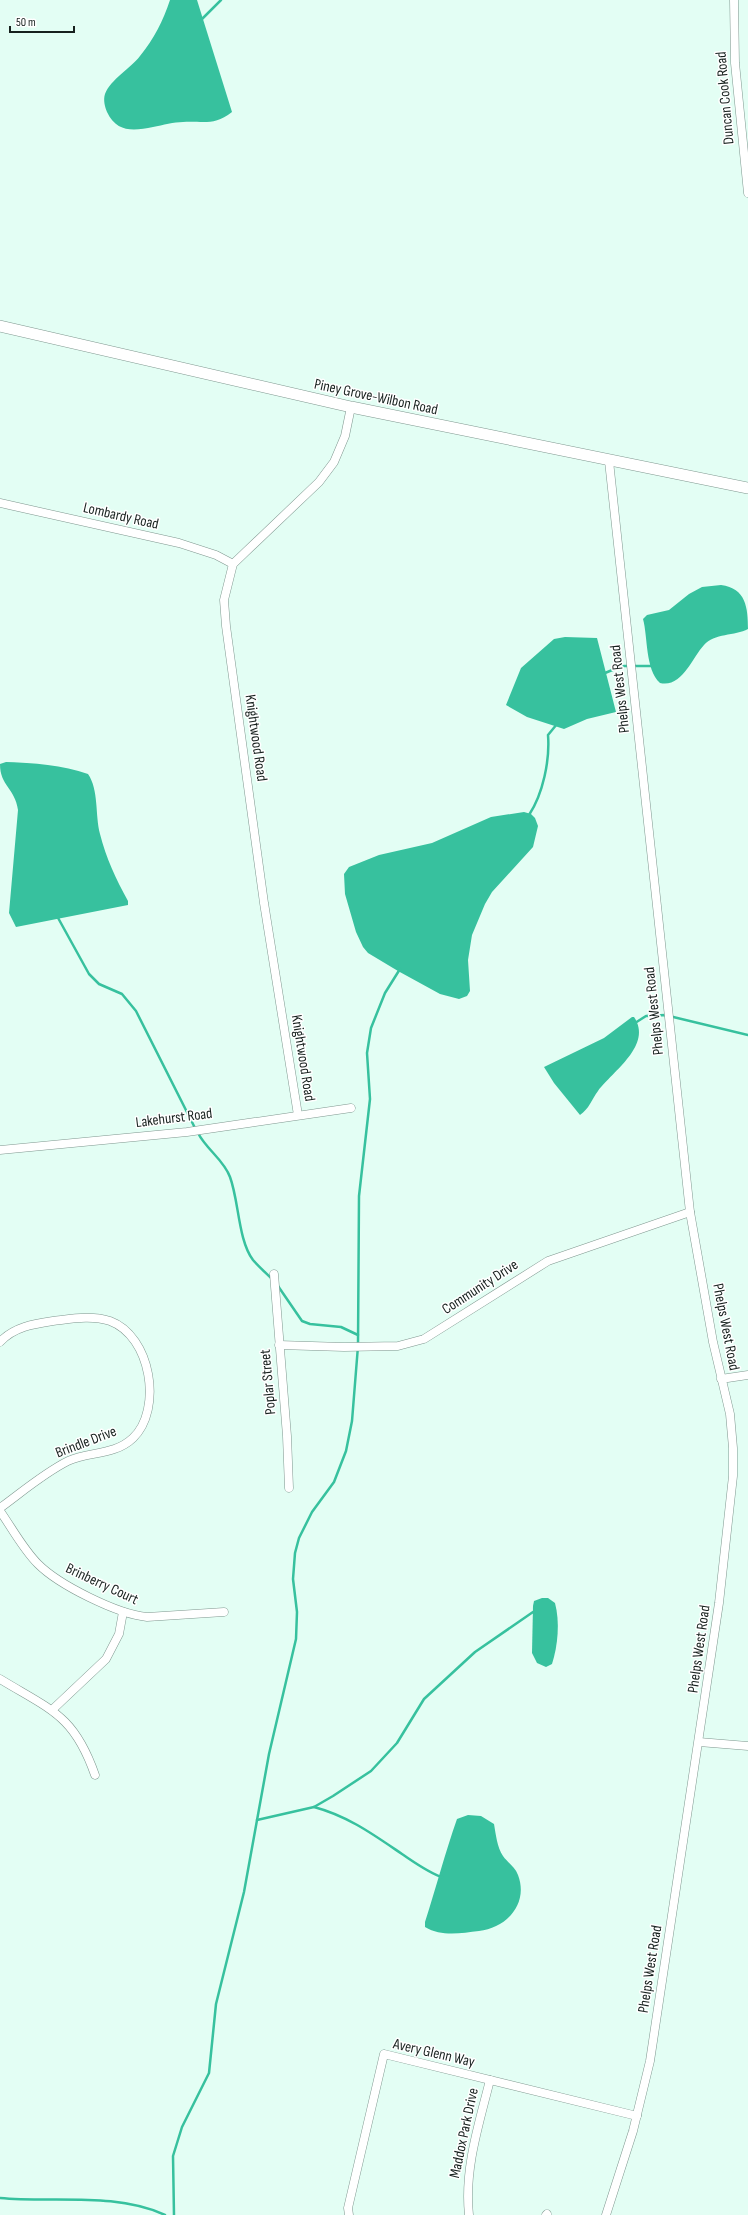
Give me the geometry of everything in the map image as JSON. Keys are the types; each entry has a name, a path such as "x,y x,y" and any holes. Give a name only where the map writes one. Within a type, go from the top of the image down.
{"street":[{"name":"Duncan Cook Road","path":"734,0 735,63 748,193"},
{"name":"Piney Grove-Wilbon Road","path":"0,326 352,407 609,461 748,488"},
{"path":"233,564 319,482 334,462 345,436 352,407"},
{"name":"Phelps West Road","path":"606,2215 637,2116 650,2062 719,1603 733,1476 733,1448 730,1414 690,1212 609,461"},
{"name":"Lombardy Road","path":"0,503 179,543 216,555 233,564"},
{"name":"Knightwood Road","path":"233,564 224,600 226,626 264,903 298,1115"},
{"name":"Lakehurst Road","path":"0,1150 187,1132 351,1108"},
{"name":"Community Drive","path":"279,1345 344,1347 398,1346 424,1339 548,1261 690,1212"},
{"name":"Poplar Street","path":"274,1274 287,1436 289,1488"},
{"name":"Brindle Drive","path":"0,1342 14,1331 39,1323 90,1317 111,1321 133,1338 141,1350 145,1362 149,1400 147,1415 140,1430 121,1447 98,1455 69,1461 0,1508"},
{"path":"722,1379 748,1375"},
{"name":"Brinberry Court","path":"0,1511 28,1552 47,1572 123,1612 147,1617 224,1612"},
{"path":"52,1710 106,1659 119,1634 123,1612"},
{"path":"0,1679 52,1710 76,1734 95,1776"},
{"path":"699,1742 748,1746"},
{"name":"Avery Glenn Way","path":"349,2215 348,2208 384,2054 637,2116"},
{"name":"Maddox Park Drive","path":"469,2215 466,2192 468,2172 490,2080"}],"shaded area":[{"path":"170,0 197,0 232,112 220,119 209,122 176,122 133,130 121,127 111,119 107,112 104,96 116,79 136,61 150,43"},
{"path":"721,585 736,590 741,595 746,607 748,629 713,638 708,641 680,677 668,683 660,683 655,677 649,661 643,619 647,615 669,610 689,594 702,587"},
{"path":"565,637 597,638 616,712 587,719 564,729 527,717 506,705 521,668 554,639"},
{"path":"6,762 58,767 88,774 94,787 98,827 102,843 119,885 128,901 128,905 16,927 9,913 18,810 14,797 2,777 0,764"},
{"path":"524,812 531,814 535,818 538,826 533,847 492,892 485,904 472,935 468,960 470,991 467,996 459,999 440,994 368,953 363,947 356,932 345,894 344,874 349,867 379,855 432,843 491,817"},
{"path":"634,1017 639,1027 635,1047 629,1057 598,1091 588,1107 580,1115 554,1083 544,1067 604,1038"},
{"path":"542,1598 548,1598 555,1603 557,1610 558,1634 554,1657 552,1664 546,1667 537,1663 532,1653 533,1606 534,1601"},
{"path":"468,1815 481,1816 494,1824 499,1849 518,1875 521,1886 518,1905 506,1920 489,1929 452,1934 431,1930 425,1927 425,1922 448,1845 457,1819"}],"waterway":[{"path":"201,20 221,0"},
{"path":"605,673 622,666 651,666 653,664"},
{"path":"529,815 542,787 547,766 548,735 557,724"},
{"path":"57,916 89,974 99,984 122,994 136,1011 195,1128"},
{"path":"174,2215 173,2156 182,2127 209,2073 216,2004 244,1892 269,1754 296,1639 297,1612 293,1579 295,1553 299,1538 312,1512 334,1482 346,1451 352,1421 358,1346 359,1196 370,1099 367,1053 371,1028 385,993 400,969"},
{"path":"635,1023 646,1016 665,1015 748,1035"},
{"path":"198,1133 201,1139 224,1165 230,1177 244,1242 248,1252 260,1268 273,1280"},
{"path":"278,1286 302,1321 310,1324 341,1327 358,1335"},
{"path":"257,1820 314,1807 371,1771 397,1743 424,1699 475,1652 533,1612 534,1613"},
{"path":"314,1807 338,1815 371,1833 422,1867 442,1877"},
{"path":"0,2198 84,2200 126,2203 165,2215"}]}
